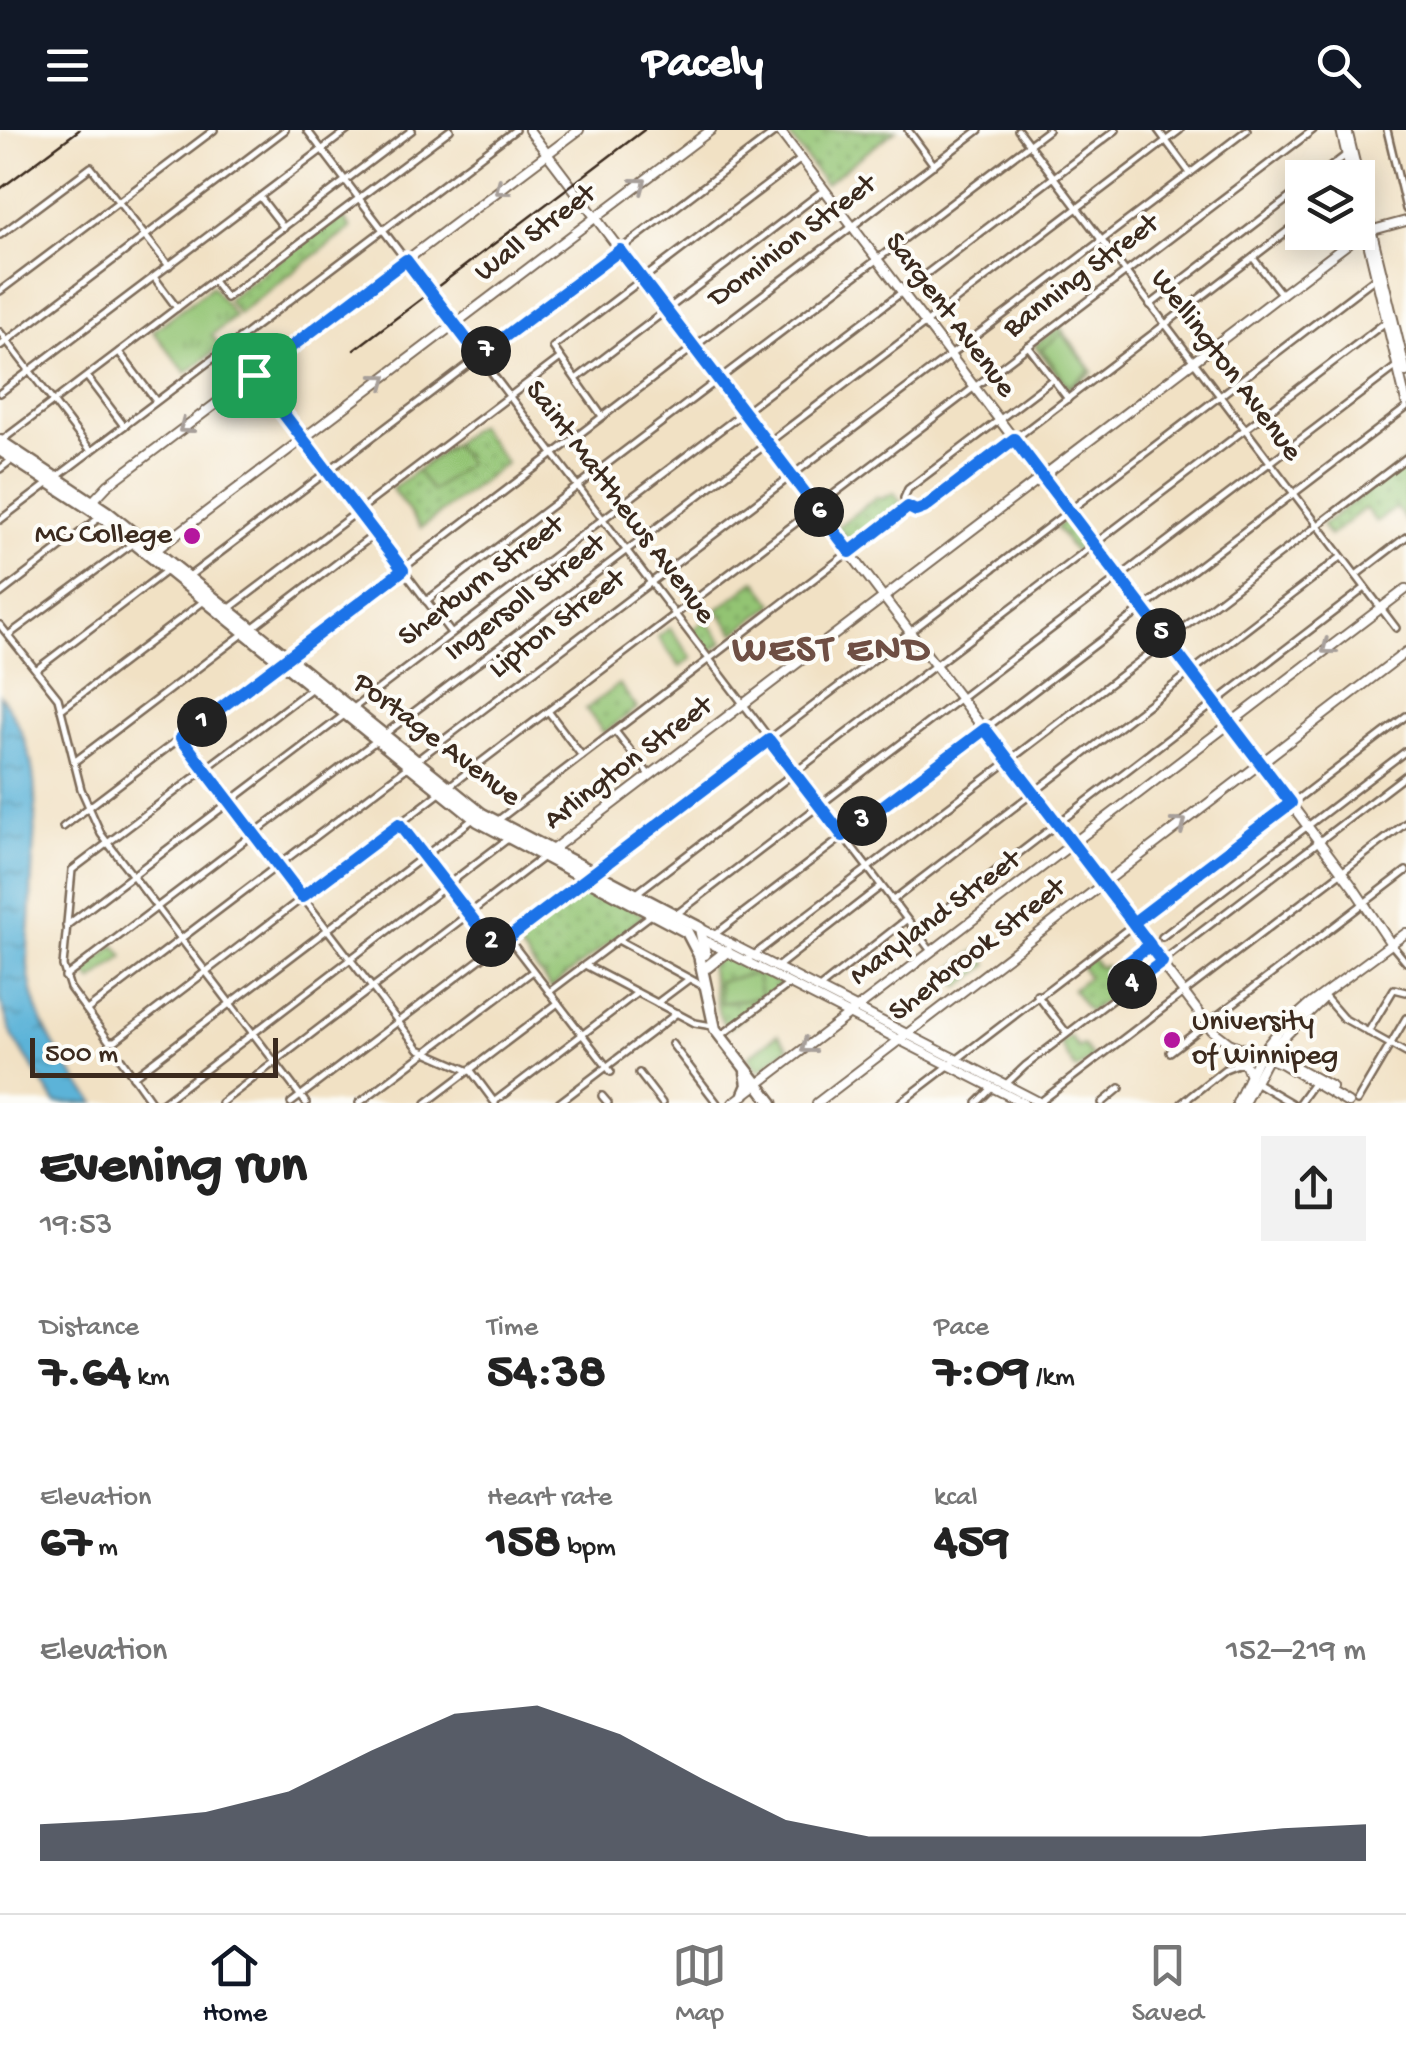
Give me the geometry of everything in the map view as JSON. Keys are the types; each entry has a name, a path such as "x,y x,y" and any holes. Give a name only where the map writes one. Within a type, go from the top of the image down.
{"highway":[{"name":"Portage Avenue","path":"0,444 90,505 152,553 204,601 224,612"},
{"name":"Portage Avenue","path":"90,505 133,543 152,553"},
{"name":"Portage Avenue","path":"171,569 188,577 224,612 444,790 509,838 548,854"},
{"name":"Portage Avenue","path":"284,660 312,688 348,712"},
{"name":"Portage Avenue","path":"444,790 474,818 631,897 676,915 701,934"},
{"name":"Portage Avenue","path":"631,897 687,932"},
{"path":"687,932 698,950 704,986 721,1035 772,1103"},
{"path":"701,934 721,1035"},
{"path":"707,967 727,951"},
{"path":"744,1067 748,1085 744,1094"}],"main road":[{"path":"529,130 1209,1023 1222,1038 1296,1064"},
{"path":"90,505 254,375 579,130"},
{"name":"Wall Street","path":"152,553 711,130"},
{"name":"Sargent Avenue","path":"778,130 1291,803 1391,944"},
{"path":"1344,130 1351,160"},
{"name":"Arlington Street","path":"1375,229 1406,221"},
{"name":"Arlington Street","path":"548,854 1342,250"},
{"path":"1373,250 1400,346 1406,405"},
{"path":"1379,276 1387,322 1400,346"},
{"name":"Maryland Street","path":"732,1103 1406,589"},
{"name":"Sherbrook Street","path":"817,1103 1406,652"},
{"path":"1390,664 1406,663"},
{"name":"Portage Avenue","path":"687,932 714,936 852,1011 1040,1103"},
{"path":"1241,1103 1265,1054 1296,1016 1406,933"},
{"name":"Portage Avenue","path":"701,934 727,951 776,968 794,981 818,989 852,1011"},
{"path":"1265,1054 1324,996"},
{"path":"1209,1023 1232,1039 1354,1102"},
{"path":"1284,1035 1283,1051 1311,1081"},
{"name":"Portage Avenue","path":"952,1062 1023,1103"},
{"path":"1236,1063 1246,1064 1252,1080"}],"street":[{"path":"0,291 214,130"},
{"path":"0,346 286,130"},
{"name":"Saint Matthews Avenue","path":"306,130 931,952"},
{"path":"0,393 348,130"},
{"path":"0,444 411,130"},
{"path":"213,281 226,298 450,130"},
{"path":"0,520 515,130"},
{"path":"188,577 778,130"},
{"path":"908,130 934,165"},
{"name":"Dominion Street","path":"63,828 979,130"},
{"name":"Wellington Avenue","path":"1018,130 1396,628"},
{"path":"426,601 1048,130"},
{"name":"Sherburn Street","path":"66,926 1116,130"},
{"path":"1158,130 1190,173"},
{"name":"Ingersoll Street","path":"65,977 1180,130"},
{"name":"Lipton Street","path":"87,1010 1248,130"},
{"name":"Banning Street","path":"87,1010 112,1042 1313,130"},
{"path":"1387,130 1406,209"},
{"path":"1342,160 1350,154"},
{"path":"602,416 552,350 555,345 801,159"},
{"path":"0,235 91,166 169,266"},
{"path":"575,380 824,190"},
{"path":"260,197 284,228"},
{"path":"1150,305 1285,201"},
{"path":"1053,379 908,489 904,498 908,507 916,511 924,508 1285,233"},
{"path":"1253,258 1282,295"},
{"path":"291,1103 1379,276"},
{"path":"154,277 178,308"},
{"path":"631,897 1387,322"},
{"path":"0,332 91,450"},
{"path":"232,345 451,634"},
{"path":"1028,346 1068,399"},
{"path":"119,352 156,401"},
{"path":"224,612 559,359"},
{"path":"676,915 1270,462 1402,367"},
{"path":"87,377 124,426"},
{"path":"714,936 1406,405"},
{"path":"0,470 16,456"},
{"path":"750,958 1406,458"},
{"path":"493,825 908,507"},
{"path":"0,594 102,516"},
{"path":"74,762 376,534"},
{"path":"1355,576 1406,538"},
{"path":"10,634 133,543"},
{"path":"892,901 1341,557"},
{"path":"37,669 171,569"},
{"path":"916,932 1365,588"},
{"path":"62,708 204,601"},
{"path":"0,625 37,669 62,708 88,808 108,844 306,1103"},
{"path":"87,1010 65,977 63,966 72,870 312,688"},
{"path":"548,711 582,756"},
{"path":"900,1103 1406,716"},
{"path":"615,731 650,776"},
{"path":"181,738 418,1049 468,1071 494,1103 637,993"},
{"path":"1162,937 1406,751"},
{"path":"1005,1085 1406,775"},
{"path":"133,1077 474,818"},
{"path":"1040,1103 1406,822"},
{"path":"399,824 495,948"},
{"path":"162,1103 509,838"},
{"name":"Arlington Street","path":"220,1103 548,854"},
{"path":"1170,1052 1406,871"},
{"path":"776,968 881,886"},
{"path":"549,992 653,913"},
{"path":"818,989 906,920"},
{"path":"508,938 609,1069"},
{"path":"618,940 704,986"},
{"path":"1126,989 1116,972 1152,944"},
{"name":"Sargent Avenue","path":"1391,944 1406,962"},
{"path":"584,965 695,1024 708,1024 721,1035 794,981"},
{"path":"359,1103 533,971"},
{"path":"657,1004 689,978"},
{"path":"1368,1032 1394,989 1406,992"},
{"path":"1037,996 1067,1034"},
{"path":"1324,996 1339,1015 1406,1054"},
{"path":"426,1103 558,1003"},
{"path":"559,1103 609,1069 676,1013"},
{"path":"1354,1102 1406,1018"},
{"path":"672,1044 717,1103"},
{"path":"1226,1069 1246,1049"},
{"path":"1182,1103 1236,1063 1265,1054"},
{"path":"121,1059 152,1103"},
{"path":"639,1073 662,1103"},
{"path":"1252,1080 1295,1103 1311,1081"},
{"path":"977,1103 993,1088"},
{"path":"1102,1103 1120,1088"},
{"path":"602,1096 608,1103"}],"green space":[{"path":"785,130 896,130 825,184"},
{"path":"341,214 351,228 238,314 227,299"},
{"path":"212,286 235,317 212,335 220,347 186,373 153,331"},
{"path":"1060,327 1093,372 1068,390 1035,345"},
{"path":"1062,333 1090,370 1069,386 1042,349"},
{"path":"477,425 506,463 421,528 392,489"},
{"path":"453,444 468,463 432,491 417,471"},
{"path":"1406,461 1406,521 1396,508 1376,522 1365,508 1330,536 1322,525"},
{"path":"894,493 903,505 851,545 837,527 877,497"},
{"path":"1068,518 1088,544 1075,553 1056,527"},
{"path":"756,580 774,604 735,633 717,610"},
{"path":"706,620 723,642 710,653 693,630"},
{"path":"670,628 692,658 680,667 658,637"},
{"path":"619,684 637,708 604,733 586,709"},
{"path":"583,883 644,915 551,988 512,938"},
{"path":"115,945 124,956 92,981 83,969"},
{"path":"977,950 988,965 960,987 948,972"},
{"path":"724,955 782,986 727,1029 719,1015 710,965"},
{"path":"1092,958 1100,968 1104,965 1121,988 1089,1012 1072,989 1088,977 1081,967"},
{"path":"757,974 761,997 721,1003 718,981"},
{"path":"778,1034 789,1047 759,1071 748,1057"},
{"path":"1070,1036 1078,1048 1083,1045 1093,1058 1076,1070 1060,1044"}],"water":[{"path":"0,695 26,745 35,794 28,957 33,994 54,1045 96,1103 56,1103 13,1037 0,1001"}],"railway":[{"path":"0,189 79,130"},
{"path":"354,350 644,130"}],"place":[{"name":"MC College","path":"192,536"},
{"name":"University of Winnipeg","path":"1172,1040"}],"district":[{"name":"WEST END","path":"832,651"}],"route":[{"path":"254,375 403,570 181,738 302,897 399,824 495,948 769,740 843,836 985,729 1150,945 1116,972 1126,989 1162,962 1133,923 1291,803 1014,439 924,508 916,511 908,507 850,552 620,250 479,356 406,260 254,375"}]}
